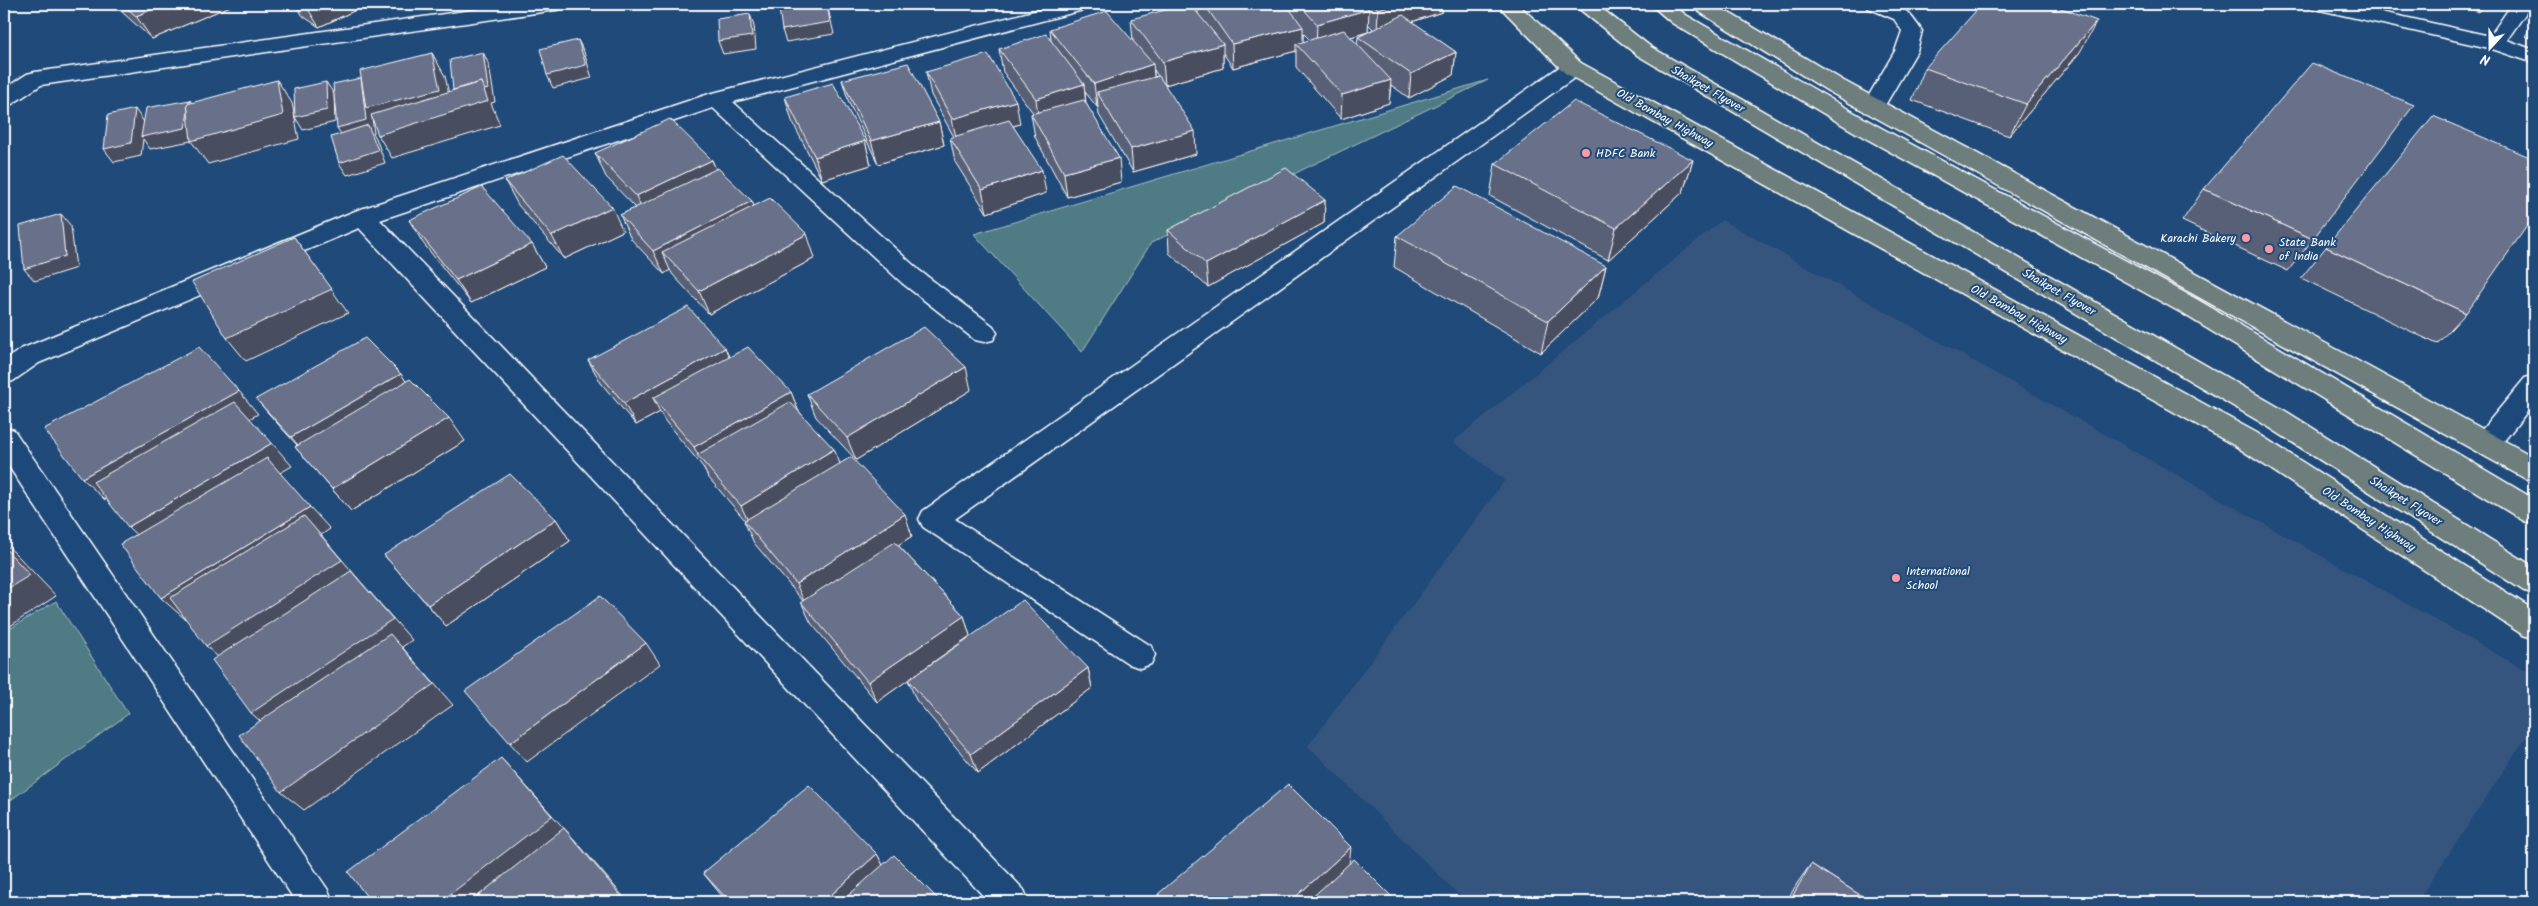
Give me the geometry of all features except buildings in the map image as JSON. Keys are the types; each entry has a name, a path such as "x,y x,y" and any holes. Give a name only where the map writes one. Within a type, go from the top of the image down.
{"main road":[{"name":"Old Bombay Highway","path":"1507,4 1573,68 2247,440 2534,626"},
{"name":"Shaikpet Flyover","path":"1582,4 1644,51 2277,419 2534,582"},
{"path":"1660,4 1679,19 1866,129 2189,306 2534,513"},
{"path":"1709,5 1873,107 2534,470"}],"street":[{"path":"4,82 35,79 472,10 556,4"},
{"path":"4,374 30,356 363,217 717,99 1084,4"},
{"path":"1873,107 1906,51 1912,31 1901,15 1875,4"},
{"path":"2318,4 2495,43 2534,57"},
{"path":"2495,43 2522,4"},
{"path":"1140,655 933,518 1573,68"},
{"path":"4,99 35,79"},
{"path":"717,99 911,277 984,333"},
{"path":"363,217 1012,902"},
{"path":"2486,444 2534,385"},
{"path":"4,437 316,902"}],"shaded area":[{"name":"International School","path":"1722,220 2534,675 2534,725 2417,902 1466,902 1308,746 1505,480 1453,442"}],"green space":[{"path":"1488,80 1151,243 1082,352 974,234"},
{"path":"56,601 128,714 4,805 4,632"}],"place":[{"name":"HDFC Bank","path":"1586,153"},
{"name":"Karachi Bakery","path":"2246,238"},
{"name":"State Bank of India","path":"2269,249"},
{"name":"International School","path":"1896,578"}]}
